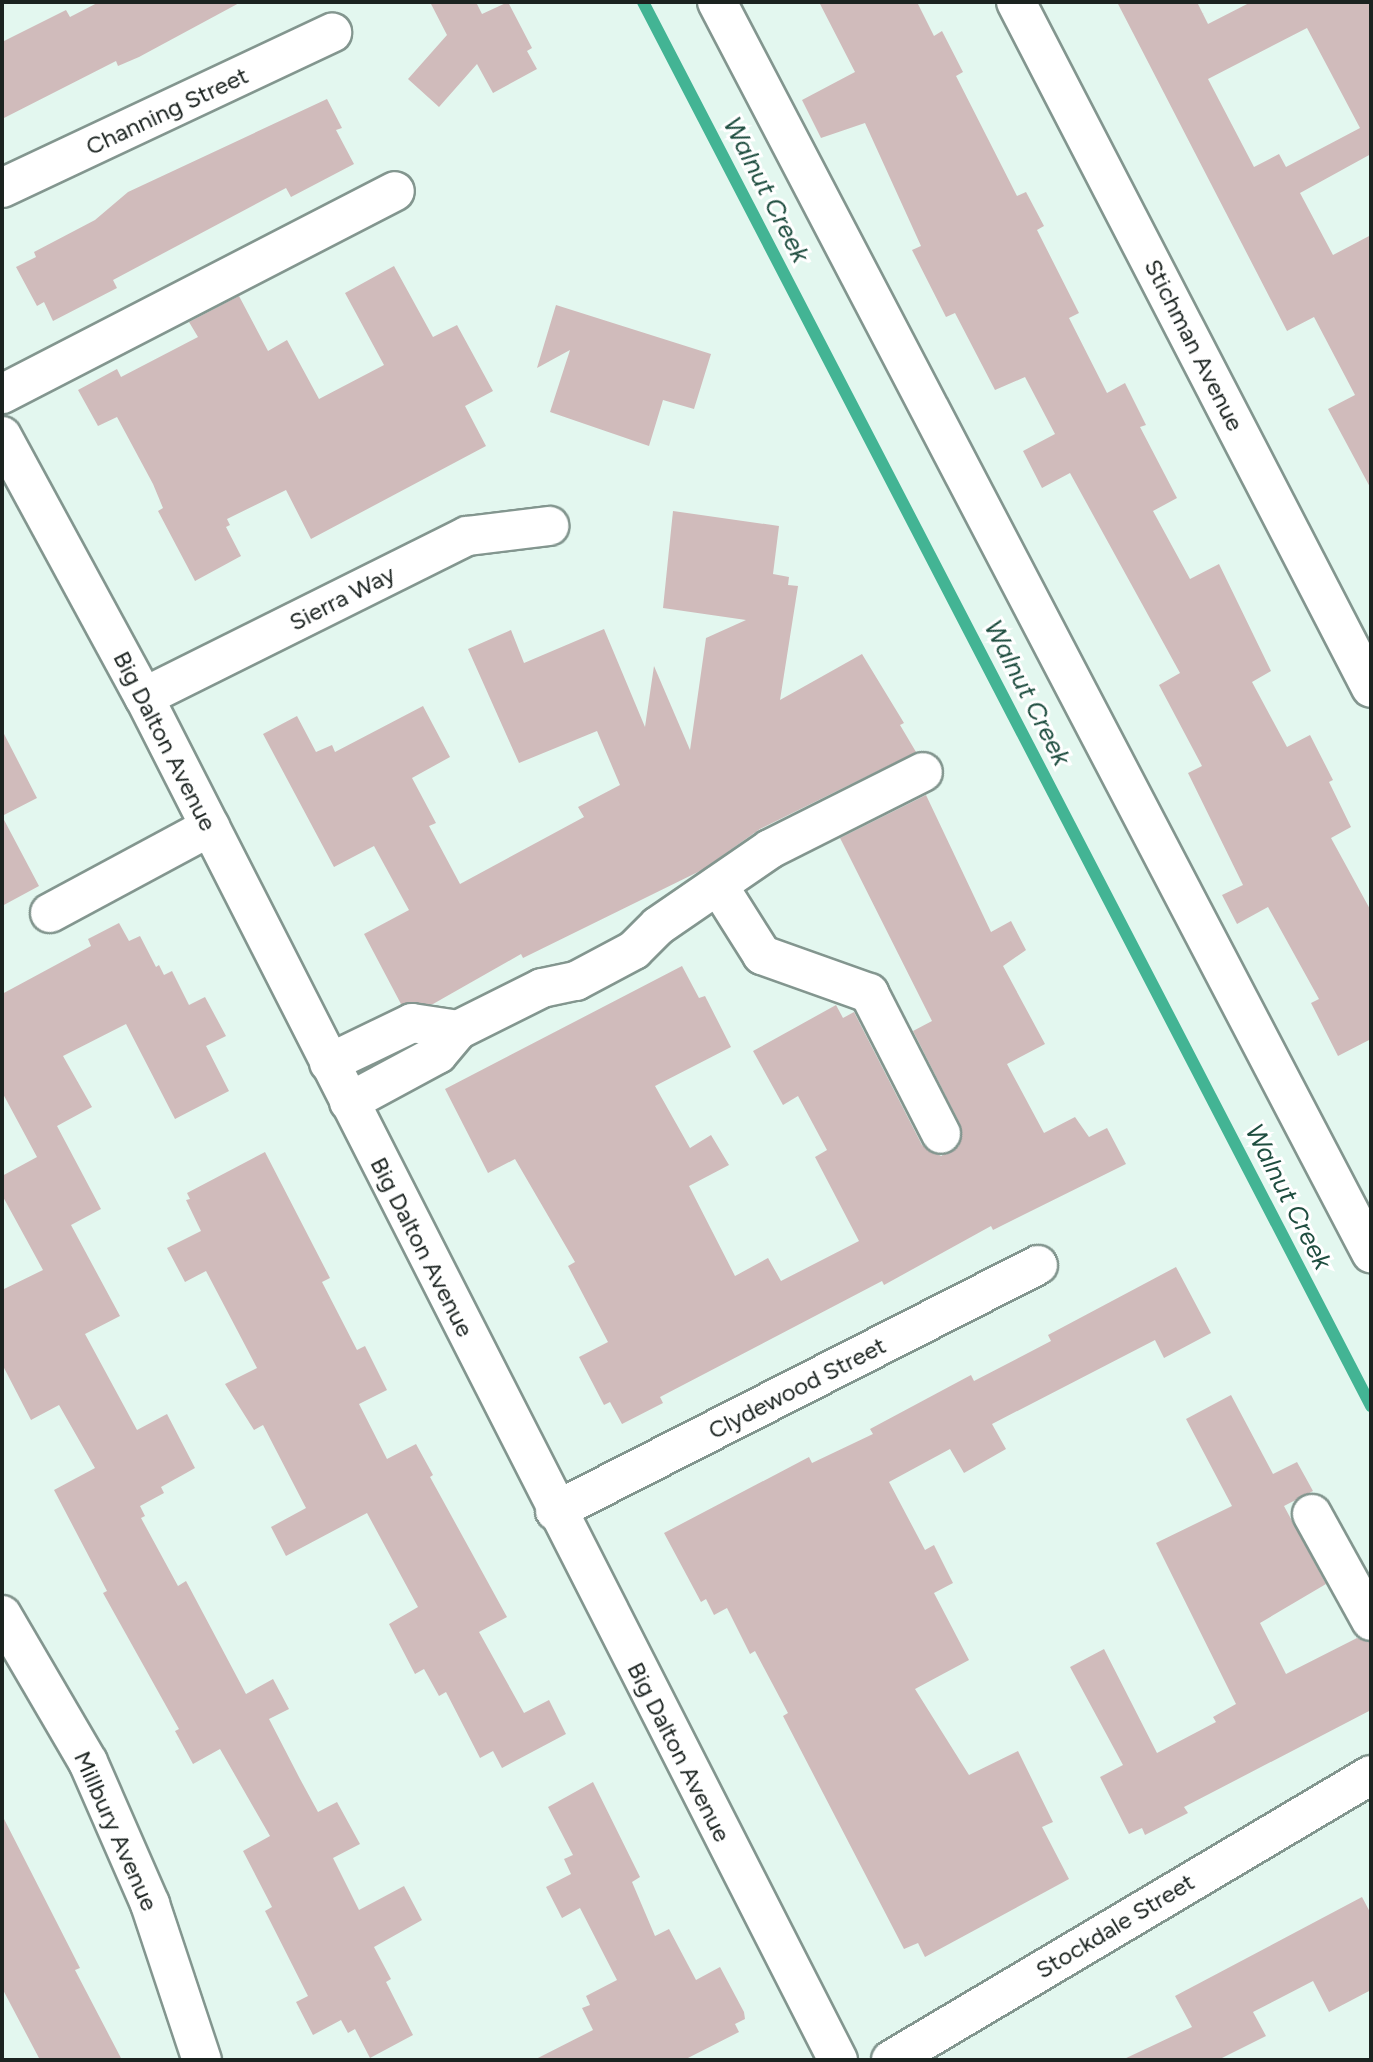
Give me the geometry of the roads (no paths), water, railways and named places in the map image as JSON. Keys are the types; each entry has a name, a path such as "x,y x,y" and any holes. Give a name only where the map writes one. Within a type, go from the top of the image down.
{"street":[{"path":"717,2 1371,1253"},
{"name":"Stichman Avenue","path":"1016,2 1371,688"},
{"name":"Channing Street","path":"2,188 332,33"},
{"path":"2,394 395,191"},
{"name":"Big Dalton Avenue","path":"2,436 144,697 555,1511 838,2060"},
{"name":"Sierra Way","path":"144,697 467,536 549,526"},
{"path":"349,1102 438,1054 458,1030 542,988 576,981 634,950 658,926 770,849 923,772"},
{"path":"50,913 210,827"},
{"path":"718,886 762,955 869,993 941,1134"},
{"path":"329,1063 412,1023 458,1030"},
{"name":"Clydewood Street","path":"555,1511 1038,1265"},
{"path":"1312,1514 1371,1621"},
{"name":"Millbury Avenue","path":"2,1615 88,1762 150,1904 202,2060"},
{"name":"Stockdale Street","path":"891,2060 1355,1784"}],"waterway":[{"name":"Walnut Creek","path":"643,2 1371,1406"}]}
